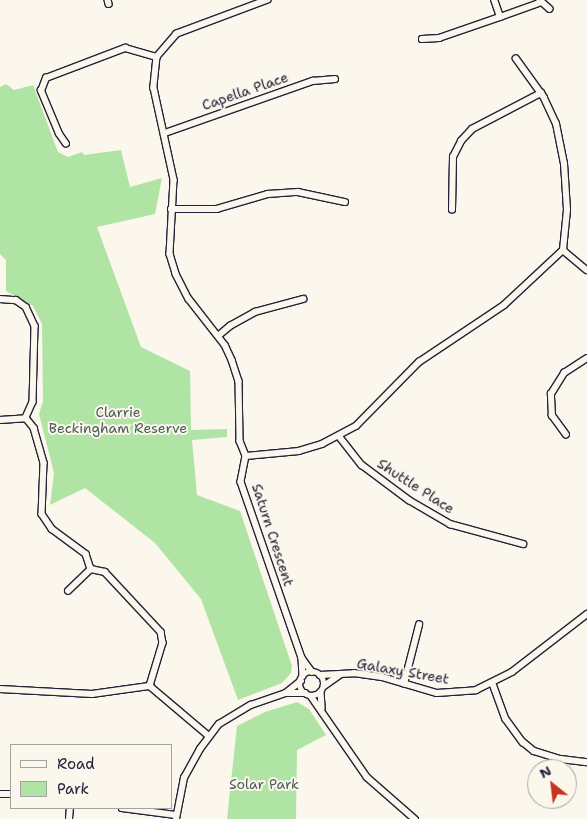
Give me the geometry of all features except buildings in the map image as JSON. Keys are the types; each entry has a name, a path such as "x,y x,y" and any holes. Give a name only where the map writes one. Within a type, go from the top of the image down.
{"street":[{"path":"66,144 59,134 41,91 46,78 125,48 157,57 177,34 268,0"},
{"path":"494,0 500,16"},
{"path":"422,39 439,38 540,1 550,9"},
{"name":"Saturn Crescent","path":"157,57 154,88 174,180 170,254 176,274 189,299 218,336 232,360 239,381 240,441 246,456 242,482 246,501 302,658 312,672"},
{"path":"246,456 299,451 339,436 367,418 433,350 504,305 563,250 567,210 564,164 553,115 541,93 516,59"},
{"name":"Capella Place","path":"164,133 313,81 335,79"},
{"path":"452,210 453,157 461,141 472,129 541,93"},
{"path":"171,209 217,209 268,194 298,192 345,202"},
{"path":"563,250 587,270"},
{"path":"218,336 256,312 303,299"},
{"path":"0,300 16,300 26,307 35,326 33,402 26,418"},
{"path":"566,435 552,416 551,394 564,373 587,358"},
{"path":"0,420 26,418"},
{"path":"26,418 34,428 44,463 42,514 52,529 86,554 91,569"},
{"name":"Shuttle Place","path":"339,436 362,465 378,479 450,524 523,544"},
{"path":"68,592 91,569"},
{"path":"91,569 105,572 161,632 163,643 150,686"},
{"name":"Galaxy Street","path":"320,675 354,673 382,677 437,692 462,693 493,684 587,614"},
{"path":"404,684 419,624"},
{"name":"Saturn Crescent","path":"302,658 302,678 308,694"},
{"path":"128,809 176,817 184,778 209,736 236,713 286,693 302,678 312,672 320,675 322,708"},
{"name":"Galaxy Street","path":"308,694 322,689 340,675"},
{"path":"493,684 506,719 523,742 534,750 561,759 587,762"},
{"path":"0,689 92,694 150,686 209,736"},
{"path":"286,693 308,694 322,708 367,777 415,819"}],"green space":[{"name":"Clarrie Beckingham Reserve","path":"6,84 14,90 33,85 58,152 68,157 82,152 84,155 121,150 130,187 162,178 155,214 97,227 141,347 190,371 191,430 227,429 227,437 192,440 197,495 240,511 292,666 291,673 282,683 238,700 201,599 155,543 85,488 50,505 54,473 39,414 43,401 42,324 33,306 6,291 6,260 0,254 0,87"},
{"name":"Solar Park","path":"297,702 309,709 326,735 297,750 296,819 227,819 237,726 265,712"}]}
